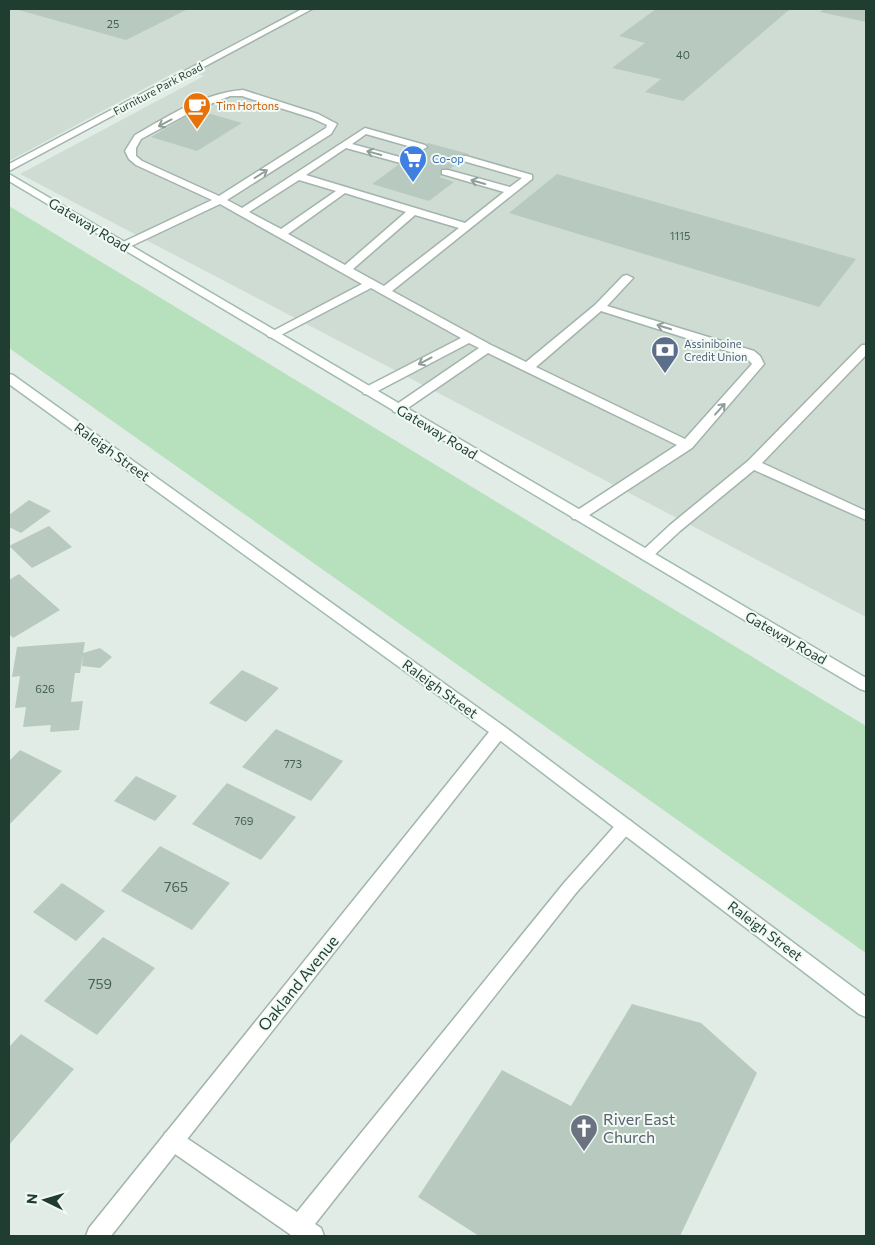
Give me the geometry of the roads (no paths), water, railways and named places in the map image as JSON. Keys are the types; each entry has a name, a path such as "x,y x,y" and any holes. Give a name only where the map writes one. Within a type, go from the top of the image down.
{"street":[{"name":"Furniture Park Road","path":"9,168 308,9"},
{"path":"123,246 220,200 328,132 332,124 315,116 243,93 224,94 213,97 138,137 129,150 131,158 139,163 220,200 486,348 688,445"},
{"path":"242,212 365,131 422,147"},
{"path":"344,145 404,161"},
{"path":"384,292 529,177 463,158"},
{"path":"444,172 512,191"},
{"path":"298,176 467,227"},
{"name":"Gateway Road","path":"9,178 866,685"},
{"path":"281,234 343,190"},
{"path":"345,270 413,211"},
{"path":"527,368 599,307 626,278"},
{"path":"273,335 370,284"},
{"path":"578,516 688,445 758,364 756,358 750,354 599,307"},
{"path":"368,391 468,338"},
{"path":"398,409 486,348"},
{"path":"646,555 675,528 754,464 866,348"},
{"name":"Raleigh Street","path":"9,378 499,731 866,1008"},
{"path":"754,464 866,516"},
{"name":"Oakland Avenue","path":"97,1236 499,731"},
{"path":"172,1140 306,1232 564,896 625,826"}],"place":[{"name":"Tim Hortons","path":"197,130"},
{"name":"Co-op","path":"413,183"},
{"name":"Assiniboine Credit Union","path":"665,374"},
{"name":"River East Church","path":"584,1152"}]}
